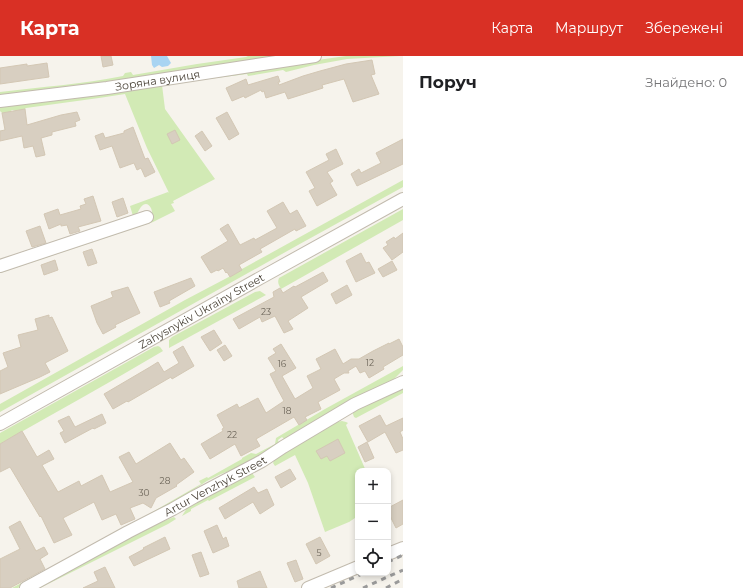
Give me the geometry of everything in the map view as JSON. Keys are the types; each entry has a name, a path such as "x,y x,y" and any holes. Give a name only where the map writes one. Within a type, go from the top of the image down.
{"street":[{"name":"Зоряна вулиця","path":"0,101 100,89 315,56"},
{"name":"Zahysnykiv Ukrainy Street","path":"0,424 403,199"},
{"path":"0,266 147,217"},
{"name":"Artur Venzhyk Street","path":"26,588 128,532 173,510 262,460 355,404 403,382"},
{"path":"391,553 403,548"},
{"path":"308,588 355,568"}],"green space":[{"path":"248,56 283,56 124,82 0,97 0,92 93,81 123,76 125,73 131,72 133,75"},
{"path":"346,56 400,56 347,59 286,72 283,70 248,76 247,74 162,85 165,109 215,179 173,201 174,203 171,204 175,211 153,222 0,273 0,271 152,215 149,205 145,204 141,207 135,217 133,216 130,206 168,192 169,193 147,148 125,94 26,108 16,111 12,110 10,112 2,113 0,111 0,105"},
{"path":"403,180 403,187 0,412 0,404"},
{"path":"403,209 403,220 281,289 278,283 279,278"},
{"path":"260,291 266,295 169,348 169,340 172,337 255,292"},
{"path":"158,346 163,351 0,444 0,433"},
{"path":"403,366 403,370 394,379 373,392 348,401 285,440 282,437 278,440 278,446 207,481 193,490 186,497 18,588 12,588 130,525 201,484 199,481 207,477 208,478 251,453 256,454 275,444 276,438"},
{"path":"403,385 403,393 356,418 354,417 353,411"},
{"path":"342,421 348,423 346,425 365,468 355,468 355,518 325,532 308,483 295,455 275,466 273,463 275,459 336,422"},
{"path":"249,473 252,473 255,477 191,509 191,511 182,516 187,508 199,500 230,486"},
{"path":"174,517 176,519 168,524 40,588 34,588 142,530"}],"water":[{"path":"151,56 167,56 171,63 168,66 162,67 159,65 154,68 152,65"}],"building":[{"path":"101,56 111,56 113,65 103,67"},
{"path":"372,60 375,74 371,75 379,94 353,102 344,79 322,85 323,88 288,99 285,92 266,98 264,91 262,92 261,90 245,98 244,96 232,101 226,88 246,79 248,85 278,76 280,82 278,82 279,85 303,76 346,64"},
{"path":"47,63 49,77 0,84 0,68"},
{"path":"25,109 27,125 77,112 80,120 75,122 76,126 52,132 52,135 41,138 45,155 36,157 33,146 24,148 22,136 0,141 0,131 5,130 2,113"},
{"path":"227,112 239,134 229,140 216,118"},
{"path":"133,127 145,159 148,158 155,172 145,177 141,168 137,170 134,163 120,168 112,146 100,150 95,136 103,133 105,138 124,133 124,131"},
{"path":"175,130 180,140 172,144 167,134"},
{"path":"202,131 212,146 205,151 195,136"},
{"path":"403,139 403,164 357,186 351,174 359,169 361,173 381,163 376,153"},
{"path":"336,149 343,164 327,172 333,181 330,183 337,195 317,206 309,191 315,188 306,172 329,160 326,154"},
{"path":"93,196 101,221 78,227 80,231 70,234 67,225 61,226 61,224 49,229 44,214 58,209 60,215 81,209 80,206 86,204 84,199"},
{"path":"123,198 128,213 117,217 112,202"},
{"path":"283,202 290,214 297,210 306,226 296,231 295,229 260,249 262,252 239,265 242,270 230,277 223,268 211,273 201,257 228,241 220,229 228,224 240,245 254,238 255,240 277,228 267,211"},
{"path":"40,226 46,243 32,247 26,231"},
{"path":"403,233 403,252 392,260 383,248 388,245 386,242 394,237 395,239"},
{"path":"92,249 97,263 88,266 83,252"},
{"path":"361,253 366,263 369,262 375,273 356,282 346,261"},
{"path":"55,260 58,270 44,275 41,265"},
{"path":"392,261 397,270 383,277 378,269"},
{"path":"323,272 328,281 301,297 308,308 288,321 293,329 284,333 275,316 262,322 260,317 239,329 233,319 274,297 273,292 280,288 283,293"},
{"path":"191,278 195,286 169,301 170,303 160,307 154,292"},
{"path":"347,285 352,295 336,304 331,294"},
{"path":"128,287 140,313 115,325 116,327 103,334 91,306 113,297 111,292"},
{"path":"49,315 49,318 52,317 68,351 45,363 50,372 0,394 0,371 8,367 3,353 21,347 18,335 38,330 35,319"},
{"path":"214,330 222,343 210,351 201,337"},
{"path":"399,339 403,347 403,355 383,367 384,369 369,378 365,371 360,373 356,366 348,371 349,373 344,373 334,379 340,390 318,402 321,409 305,417 307,420 299,425 294,417 256,439 260,446 241,456 235,444 210,459 201,444 223,431 222,429 224,428 217,415 237,404 239,408 258,398 266,413 284,401 270,374 276,371 268,358 276,353 273,349 281,344 296,368 282,376 295,399 313,388 307,376 321,369 316,359 335,349 343,364 351,359 359,359"},
{"path":"225,345 232,356 224,361 217,350"},
{"path":"183,346 194,366 113,409 104,394 158,362 164,372 179,363 173,352"},
{"path":"102,414 106,423 94,429 93,428 65,443 60,433 64,431 58,421 69,416 75,427"},
{"path":"380,415 386,426 403,418 403,430 400,432 403,439 403,450 396,453 385,432 368,442 359,426"},
{"path":"22,431 37,457 49,450 54,459 42,465 58,492 79,481 81,486 102,475 110,492 133,482 119,457 129,452 136,464 170,443 181,460 184,458 194,472 176,485 177,486 156,498 151,508 143,503 130,508 135,519 121,525 116,514 102,520 94,502 63,518 72,535 54,543 41,516 40,517 10,467 0,472 0,444"},
{"path":"338,439 345,453 330,461 327,456 321,459 316,451"},
{"path":"367,442 374,458 365,462 358,447"},
{"path":"290,469 296,479 281,488 275,477"},
{"path":"254,487 258,493 267,489 274,505 260,514 253,502 225,519 219,508"},
{"path":"403,500 403,524 396,528 391,518 391,506"},
{"path":"20,521 36,551 44,547 48,554 40,559 45,569 10,588 0,588 0,559 20,549 9,527"},
{"path":"217,525 223,539 226,537 229,546 213,553 204,531"},
{"path":"165,537 170,549 134,566 129,557"},
{"path":"320,537 330,556 316,564 306,544"},
{"path":"201,552 209,574 200,577 192,555"},
{"path":"296,560 303,579 295,582 287,563"},
{"path":"105,567 115,588 83,588 98,581 94,572"},
{"path":"260,571 267,588 239,588 237,581"}],"railway":[{"path":"391,561 403,555"},
{"path":"363,588 403,570"},
{"path":"331,588 357,576"},
{"path":"386,588 403,579"}]}
